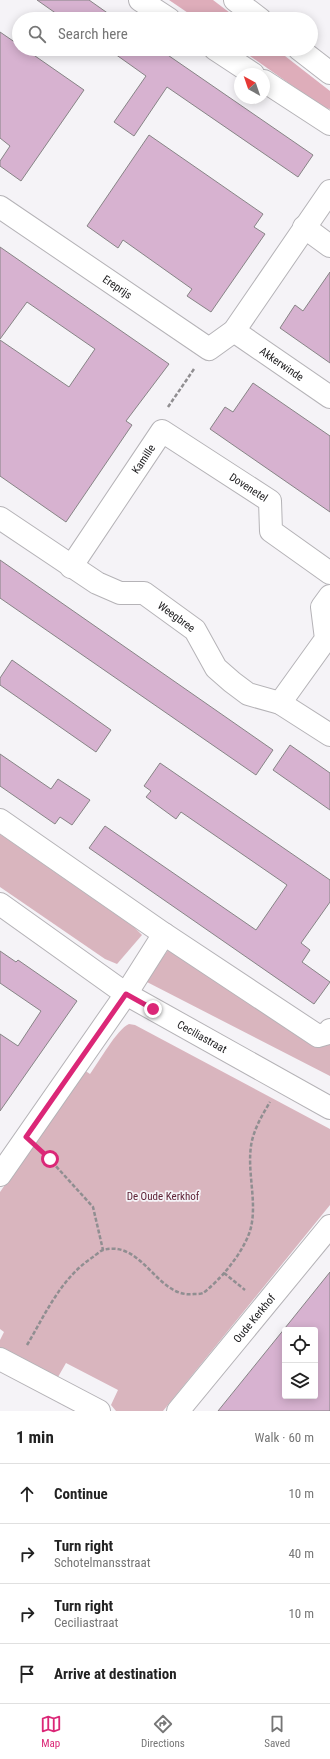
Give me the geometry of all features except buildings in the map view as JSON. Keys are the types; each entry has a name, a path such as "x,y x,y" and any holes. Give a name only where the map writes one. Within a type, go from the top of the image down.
{"street":[{"path":"140,0 158,12"},
{"path":"235,0 251,12"},
{"path":"226,56 244,68"},
{"path":"308,56 330,73"},
{"path":"270,85 330,124"},
{"path":"209,349 234,331 330,191"},
{"name":"Ereprijs","path":"0,207 209,349"},
{"path":"304,228 330,246"},
{"name":"Akkerwinde","path":"234,331 330,397"},
{"name":"Kamille","path":"70,567 162,431"},
{"name":"Dovenetel","path":"162,431 270,501 271,531 330,572"},
{"name":"Weegbree","path":"0,518 45,547 70,567 97,583 120,593 144,593 195,630 216,668 232,682 248,694 280,703 330,735"},
{"path":"280,703 326,638 322,607 330,596"},
{"path":"0,820 164,934 324,1033"},
{"name":"Ceciliastraat","path":"0,904 126,994 330,1108"},
{"path":"0,1175 126,994 164,934"},
{"name":"Oude Kerkhof","path":"178,1411 330,1226"},
{"path":"7,1362 99,1411"}],"path":[{"path":"162,431 168,406 209,349"},
{"path":"7,1362 64,1282 82,1264 103,1250 114,1249 126,1251 136,1256 158,1279 174,1290 187,1295 203,1293 224,1272 237,1255 250,1230 253,1204 249,1166 251,1145 260,1118 282,1081"},
{"path":"26,1137 50,1159 93,1207 103,1250"}],"green space":[{"path":"0,834 134,927 142,935 117,964 105,959 0,887"},
{"path":"169,949 308,1043 323,1043 330,1037 330,1076 145,981"},
{"name":"De Oude Kerkhof","path":"129,1024 135,1025 330,1129 330,1205 163,1411 116,1411 111,1405 118,1390 66,1363 58,1377 0,1351 0,1340 4,1332 0,1329 0,1192 84,1070 90,1074 119,1032"}],"shaded area":[{"path":"169,0 213,0 229,12 187,12"},
{"path":"250,56 285,56 330,91 330,109 324,108 270,70 270,68 267,68"}],"route":[{"path":"50,1159 26,1137 126,994 153,1009"}]}
